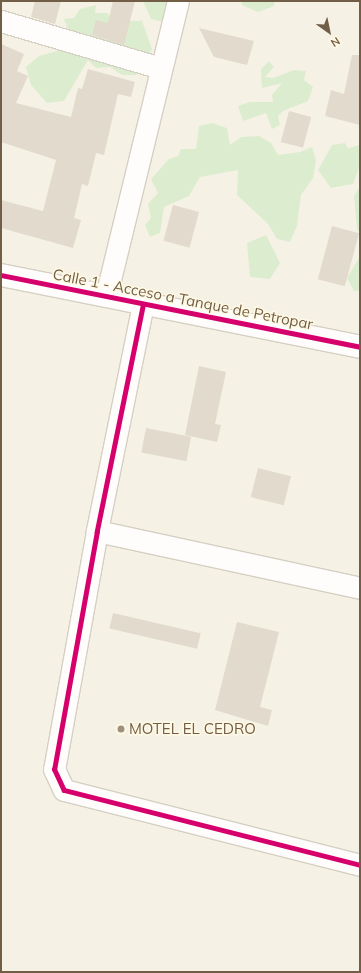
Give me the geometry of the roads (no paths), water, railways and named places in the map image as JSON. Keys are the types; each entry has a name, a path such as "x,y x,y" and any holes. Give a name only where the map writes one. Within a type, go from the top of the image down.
{"street":[{"path":"106,296 178,1"},
{"path":"1,22 161,68"},
{"name":"Calle 1 - Acceso a Tanque de Petropar","path":"1,275 360,347"},
{"path":"143,304 97,531 54,769 64,790 360,864"},
{"path":"97,531 360,588"}],"place":[{"name":"MOTEL EL CEDRO","path":"121,729"}]}
